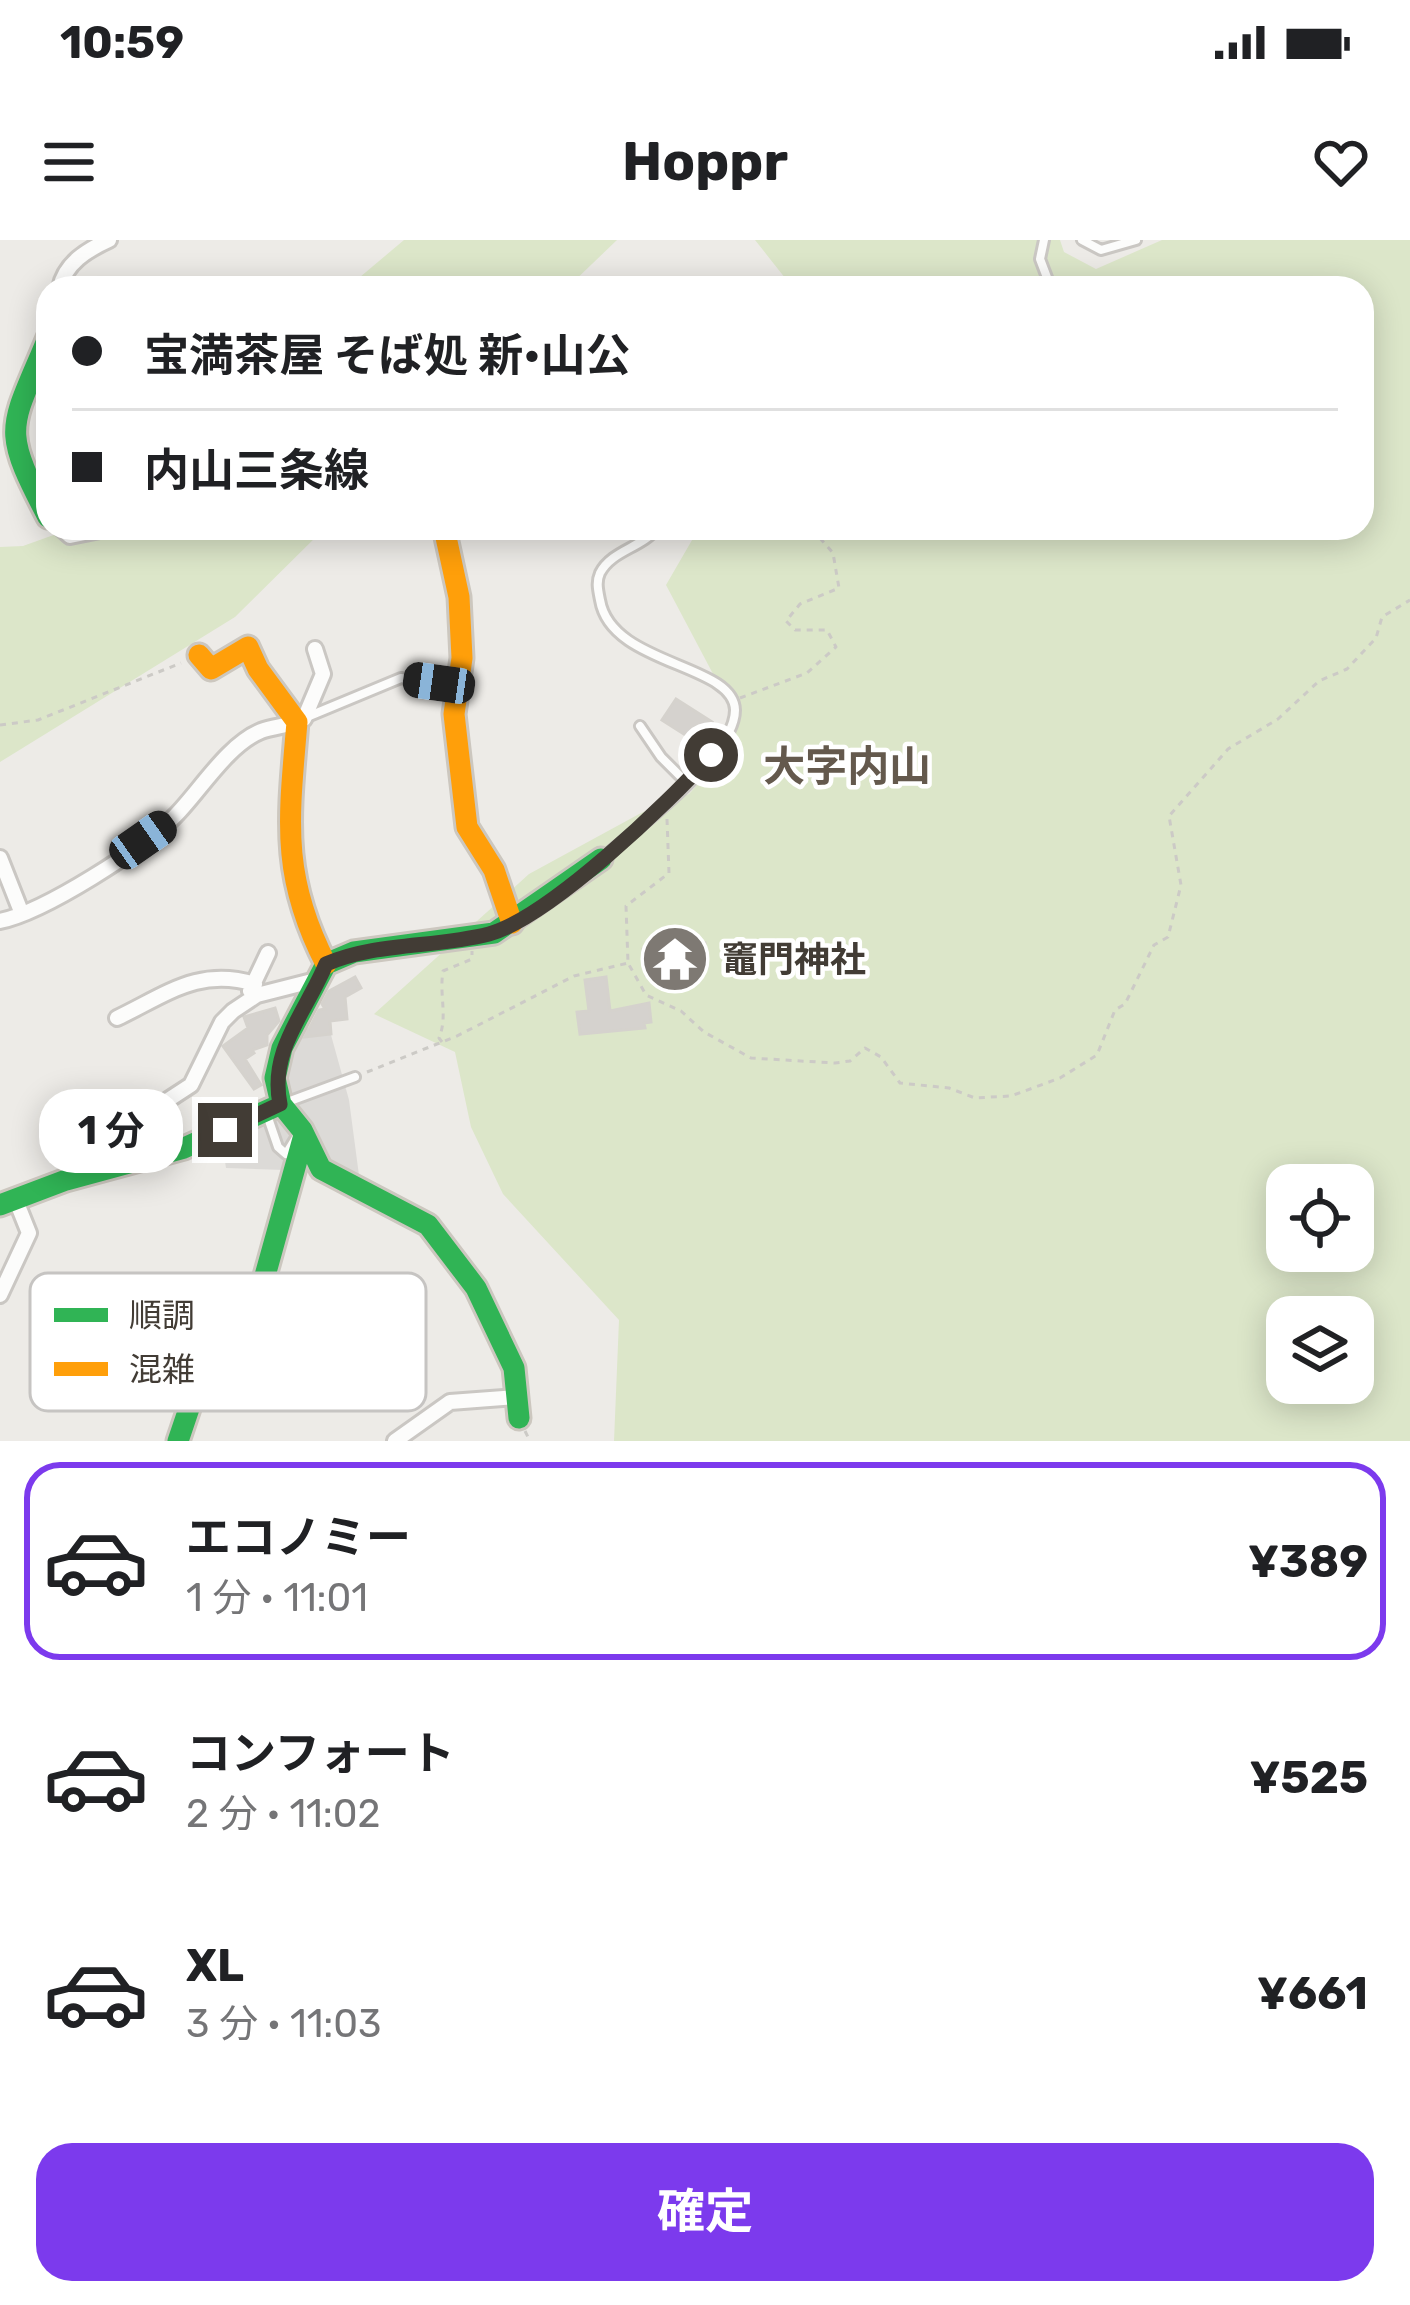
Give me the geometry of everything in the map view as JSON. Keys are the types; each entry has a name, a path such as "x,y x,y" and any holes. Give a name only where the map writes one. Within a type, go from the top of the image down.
{"street":[{"path":"63,276 85,251 110,240"},
{"path":"36,367 10,430 16,462 36,496"},
{"path":"447,540 459,597 459,689 454,714 467,827 494,870 512,923"},
{"path":"199,655 211,668 248,647 258,669 300,720"},
{"path":"273,1108 282,1048 322,971 304,921 287,840 300,720 323,674 316,649"},
{"path":"0,921 86,880 171,821 259,732 300,720"},
{"path":"0,858 22,914"},
{"path":"245,1001 322,971 354,952 472,937 512,923 601,859"},
{"path":"112,1167 168,1100 190,1084 222,1022 245,1001 268,952"},
{"path":"117,1018 208,976 226,975 255,984"},
{"path":"273,1108 303,1133 320,1169 428,1226 476,1288 514,1368 518,1408 450,1402 394,1441"},
{"path":"0,1295 29,1233 7,1202 184,1148 273,1108"},
{"path":"265,1273 303,1133"},
{"path":"178,1441 188,1411"}],"lane":[{"path":"1044,240 1040,259 1046,276"},
{"path":"1082,240 1101,250 1136,240"},
{"path":"601,859 666,806 728,732 735,714 733,701 709,679 622,638 601,607 597,580 610,559 644,540"},
{"path":"300,720 400,678 459,689"},
{"path":"640,726 687,783"},
{"path":"273,1108 355,1077"}],"path":[{"path":"733,701 807,674 836,647 826,630 795,630 786,621 800,604 838,588 833,553 822,540"},
{"path":"666,806 669,873 626,906 628,963 646,995 751,1058 836,1063 850,1061 865,1048 881,1057 900,1083 949,1088 975,1098 1011,1096 1060,1078 1097,1055 1115,1010 1125,1004 1154,945 1168,937 1181,885 1169,816 1181,799 1228,748 1278,718 1319,681 1347,669 1376,638 1382,617 1410,600"},
{"path":"0,725 38,720 199,655"},
{"path":"442,1042 439,1038 446,1021 440,995 442,971 472,959 472,937"},
{"path":"355,1077 442,1042 574,976 628,963"}],"green space":[{"path":"404,240 617,240 580,276 361,276"},
{"path":"755,240 1060,240 1064,252 1096,269 1162,240 1410,240 1410,1441 614,1441 619,1320 503,1194 471,1127 455,1052 374,1014 529,874 641,813 689,794 715,765 739,723 666,585 692,540 1374,540 1374,276 784,276"},
{"path":"40,540 313,540 235,617 0,762 0,547"}],"shaded area":[{"path":"300,1026 331,1035 349,1100 360,1183 325,1164 284,1093 286,1054"},
{"path":"280,1115 298,1131 285,1170 226,1168 222,1141"}],"building":[{"path":"676,699 712,722 698,743 662,720"},
{"name":"竈門神社","path":"673,931 675,946 705,943 707,967 646,975 643,949 660,947 658,932"},
{"path":"355,977 361,988 345,997 347,1019 330,1021 331,1034 305,1037 319,1010 325,1009 322,1004 329,991"},
{"path":"606,977 610,1011 649,1003 651,1022 644,1023 645,1028 580,1034 577,1012 589,1011 585,980"},
{"path":"275,1008 279,1021 267,1035 267,1045 252,1050 245,1059 261,1085 254,1089 223,1046 248,1028 244,1017"}],"traffic: fast":[{"path":"36,366 16,428 22,464 36,493"},
{"path":"519,1418 514,1368 476,1288 428,1225 321,1169 302,1130 281,1104 275,1078 282,1048 326,964 354,952 494,933 601,859"},
{"path":"0,1205 66,1180 184,1148 281,1104"},
{"path":"266,1273 304,1135"},
{"path":"178,1441 188,1411"}],"traffic: slow":[{"path":"447,540 459,597 462,658 454,714 467,827 494,870 512,923"},
{"path":"199,655 211,669 248,647 258,669 297,722 291,817 294,874 326,964"}],"place":[{"name":"竈門神社","path":"675,959"}],"district":[{"name":"大字内山","path":"847,766"}],"route":[{"path":"225,1130 280,1104 275,1078 282,1048 326,964 354,952 494,933 556,893 666,806 711,755"}]}
